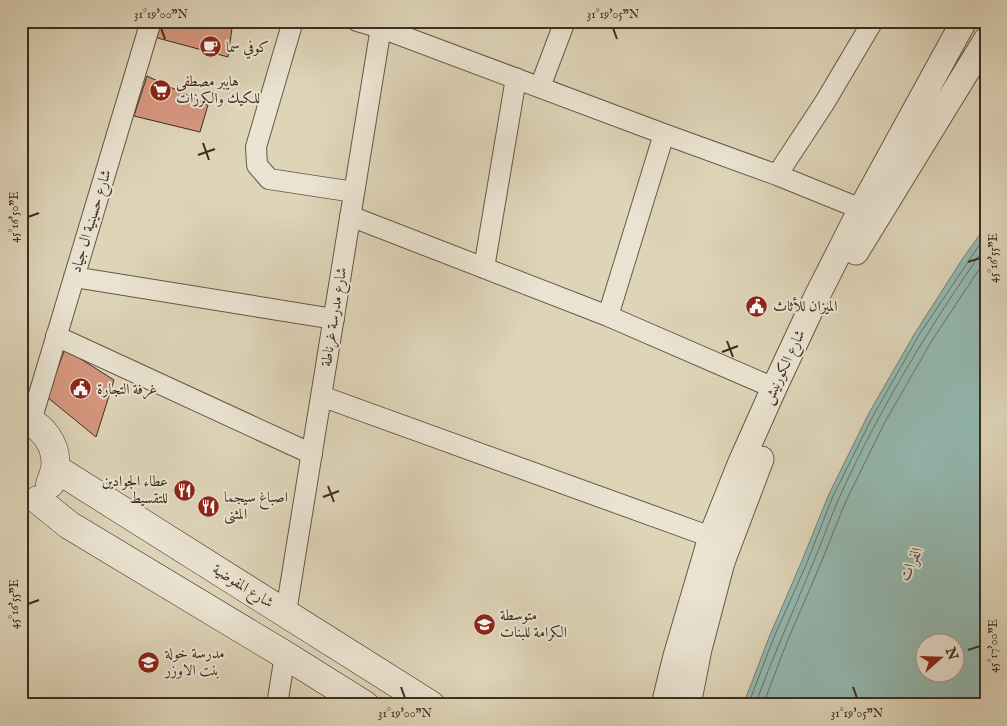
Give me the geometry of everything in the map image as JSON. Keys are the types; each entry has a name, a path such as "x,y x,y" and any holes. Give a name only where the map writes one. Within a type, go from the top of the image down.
{"main road":[{"path":"26,419 45,433 53,449 55,468 50,486 29,504 69,525 365,705"},
{"name":"شارع المفوضية","path":"55,468 431,705"}],"street":[{"name":"شارع حسينية ال جياد","path":"26,419 56,336 151,21"},
{"path":"293,21 256,146 257,165 269,179 354,192"},
{"path":"357,21 381,24 516,78 777,175 861,209"},
{"path":"540,87 565,21"},
{"path":"777,175 825,102 873,21"},
{"name":"شارع الكورنيش","path":"664,705 711,537 741,462 816,298 861,209 964,21"},
{"name":"شارع مدرسة غرناطة","path":"286,612 381,24"},
{"name":"شارع الكورنيش","path":"688,705 701,639 722,562 784,402 820,323 860,245 986,40"},
{"path":"941,64 964,76"},
{"path":"484,268 516,78"},
{"path":"608,316 664,134"},
{"path":"350,216 608,316 774,388"},
{"path":"74,277 334,318"},
{"path":"56,336 312,454"},
{"path":"321,396 711,537"},
{"path":"277,705 285,655"}],"water":[{"name":"الفرات","path":"986,226 986,705 743,705 829,494 869,413 915,333"}],"building":[{"name":"كوفي سما","path":"158,21 214,21 232,28 228,57 154,37"},
{"name":"هايبر مصطفى للكيك والكرزات","path":"147,76 208,105 200,132 134,116"},
{"name":"غرفة التجارة","path":"65,349 114,380 96,437 47,397"}],"place":[{"name":"كوفي سما","path":"210,47"},
{"name":"هايبر مصطفى للكيك والكرزات","path":"160,90"},
{"name":"الميزان للأثاث","path":"757,306"},
{"name":"غرفة التجارة","path":"81,389"},
{"name":"عطاء الجوادين للتقسيط","path":"184,490"},
{"name":"اصباغ سيجما المثنى","path":"208,506"},
{"name":"متوسطة الكرامة للبنات","path":"484,624"},
{"name":"مدرسة خولة بنت الاوزر","path":"149,662"}]}
